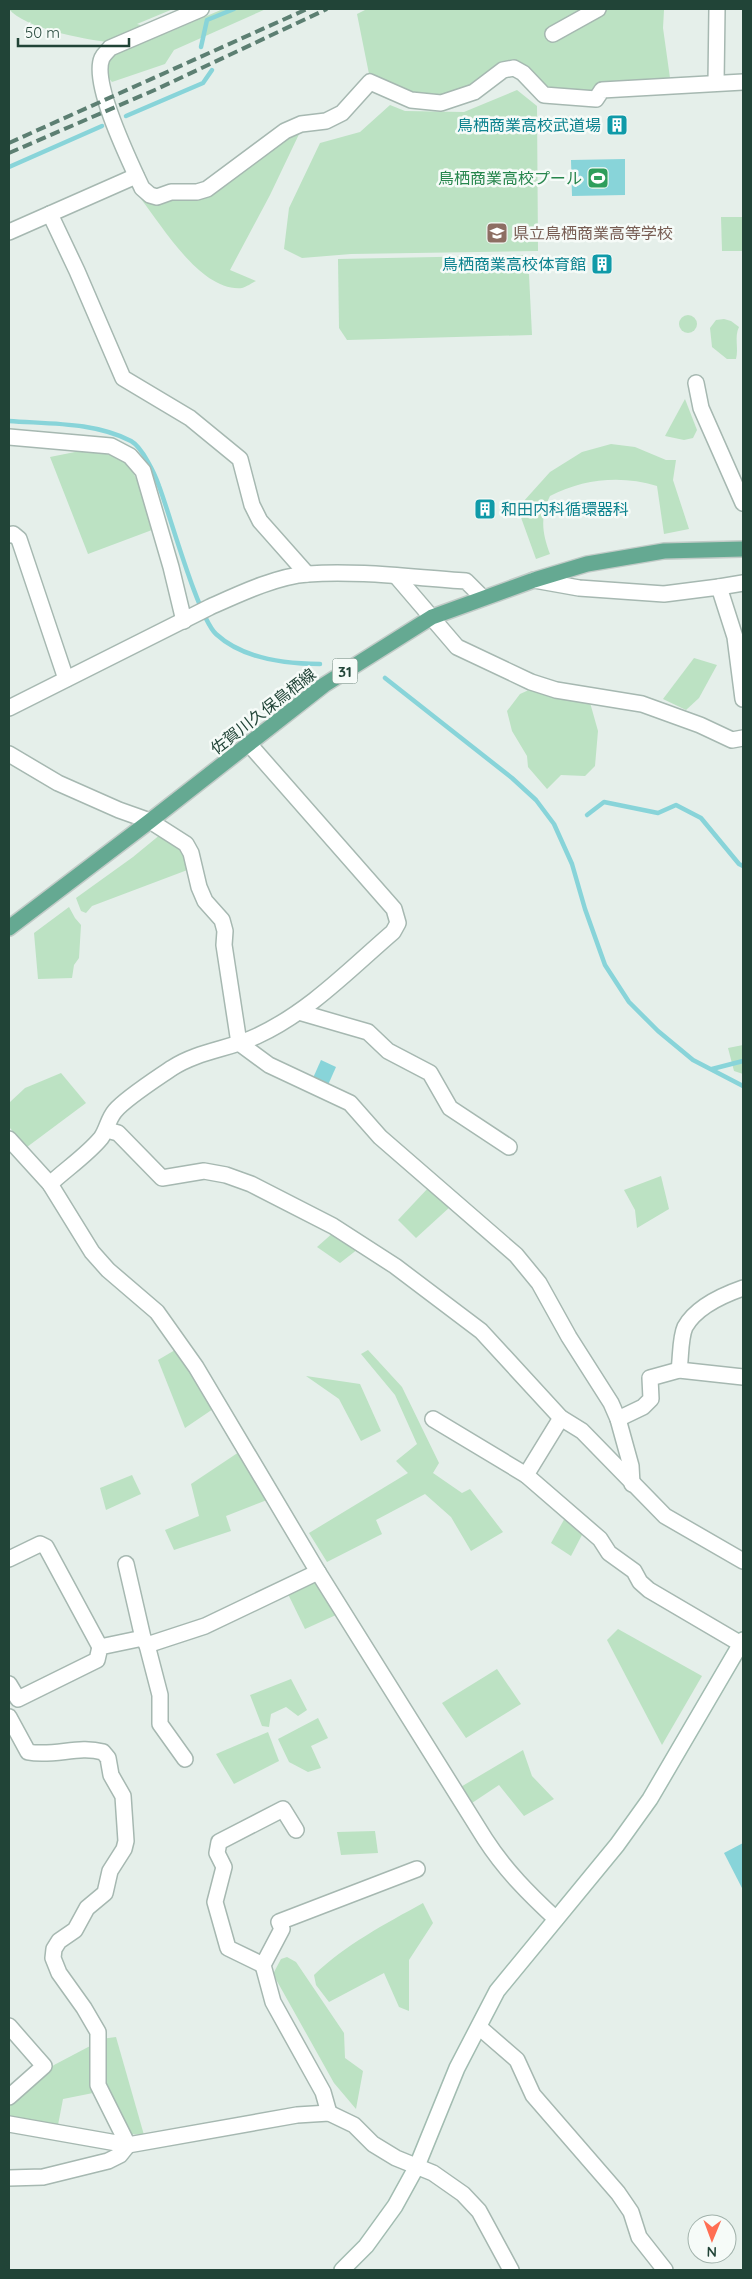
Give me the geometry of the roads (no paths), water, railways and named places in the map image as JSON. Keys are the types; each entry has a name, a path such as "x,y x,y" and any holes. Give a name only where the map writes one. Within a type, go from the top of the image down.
{"main road":[{"name":"佐賀川久保鳥栖線","path":"9,928 324,685 432,617 534,580 587,564 631,555 664,551 743,549"}],"street":[{"path":"201,9 110,48 102,58 105,100 142,188 150,195 157,197 170,192 197,192 207,189 285,131 301,124 326,120 342,113 370,82 410,100 441,103 474,92 503,70 514,68 523,73 544,95 596,99 602,90 743,82"},
{"path":"553,34 598,9"},
{"path":"716,83 717,9"},
{"path":"9,232 136,176"},
{"path":"50,214 123,378 190,418 240,459 252,505 260,521 307,574"},
{"path":"696,383 701,408 743,503"},
{"path":"9,437 53,439 111,446 130,456 143,471 187,619"},
{"path":"9,535 13,534 19,539 66,679"},
{"path":"9,708 241,593 307,574 466,581 483,598"},
{"path":"398,577 457,647 531,682 556,690 642,704 700,725 732,740 743,738"},
{"path":"534,580 579,588 664,594 743,583"},
{"path":"718,587 735,637 743,699"},
{"path":"50,1184 98,1141 107,1130 114,1112 174,1067 192,1057 258,1036 299,1012 392,932 398,923 394,909 249,744"},
{"path":"9,754 58,783 119,810 150,821 186,844 191,853 199,887 205,901 222,920 225,931 224,945 239,1043 269,1065 350,1103 380,1137 516,1255 538,1283 569,1337 611,1402 618,1419 631,1466 632,1484"},
{"path":"299,1012 368,1032 388,1051 430,1072 450,1108 509,1147"},
{"path":"107,1130 118,1133 162,1178 204,1171 226,1174 251,1184 333,1226 394,1266 481,1331 561,1418 582,1431 665,1516 743,1562"},
{"path":"9,1139 50,1184 92,1252 108,1270 157,1312 196,1367 318,1572 501,1864 519,1885 556,1919"},
{"path":"679,1370 684,1328 696,1312 743,1288"},
{"path":"618,1419 643,1407 650,1400 650,1378 679,1370 743,1377"},
{"path":"526,1474 561,1418"},
{"path":"342,2270 366,2246 395,2206 416,2166 456,2068 497,1991 617,1845 650,1799 742,1642 649,1590 640,1582 634,1571 609,1553 600,1539 526,1474 433,1419"},
{"path":"9,1559 40,1544 46,1547 100,1647 97,1660 18,1698 9,1684"},
{"path":"126,1564 160,1695 160,1724 185,1759"},
{"path":"100,1647 145,1642 205,1626 318,1572"},
{"path":"9,1717 28,1752 55,1754 83,1749 103,1752 108,1758 111,1775 124,1796 126,1841 124,1849 110,1871 105,1893 87,1908 75,1930 60,1941 54,1949 53,1958 59,1972 98,2032 98,2086 128,2146"},
{"path":"262,1965 228,1948 215,1902 224,1867 217,1854 219,1842 283,1810 296,1830"},
{"path":"329,2113 323,2092 273,2002 262,1965 282,1929 279,1922 416,1869"},
{"path":"9,2026 44,2066 9,2097"},
{"path":"479,2027 518,2060 533,2095 618,2193 631,2212 639,2237 666,2270"},
{"path":"9,2124 128,2146 287,2116 329,2113 354,2125 373,2144 396,2158 450,2184 479,2211 511,2270"},
{"path":"9,2178 43,2177 108,2161 120,2155 128,2146"}],"water":[{"name":"鳥栖商業高校プール","path":"625,159 625,195 572,196 571,160"},
{"path":"321,1060 336,1067 328,1085 313,1078"},
{"path":"743,1843 743,1890 724,1853"}],"waterway":[{"path":"201,47 207,20 234,9"},
{"path":"126,116 203,83 212,70"},
{"path":"9,167 102,126"},
{"path":"9,421 87,427 117,435 135,444 148,461 157,481 201,608 216,634 239,649 265,658 293,663 320,664"},
{"path":"385,678 512,778 536,800 554,824 572,864 585,909 605,965 629,1002 658,1031 693,1060 743,1086"},
{"path":"587,815 604,802 658,813 676,805 701,818 739,864 743,866"},
{"path":"712,1069 743,1061"}],"railway":[{"path":"9,143 307,9"},
{"path":"9,153 157,89 327,9"}],"place":[{"name":"鳥栖商業高校武道場","path":"617,125"},
{"name":"鳥栖商業高校プール","path":"598,178"},
{"name":"県立鳥栖商業高等学校","path":"497,233"},
{"name":"鳥栖商業高校体育館","path":"602,264"},
{"name":"和田内科循環器科","path":"485,509"}]}
